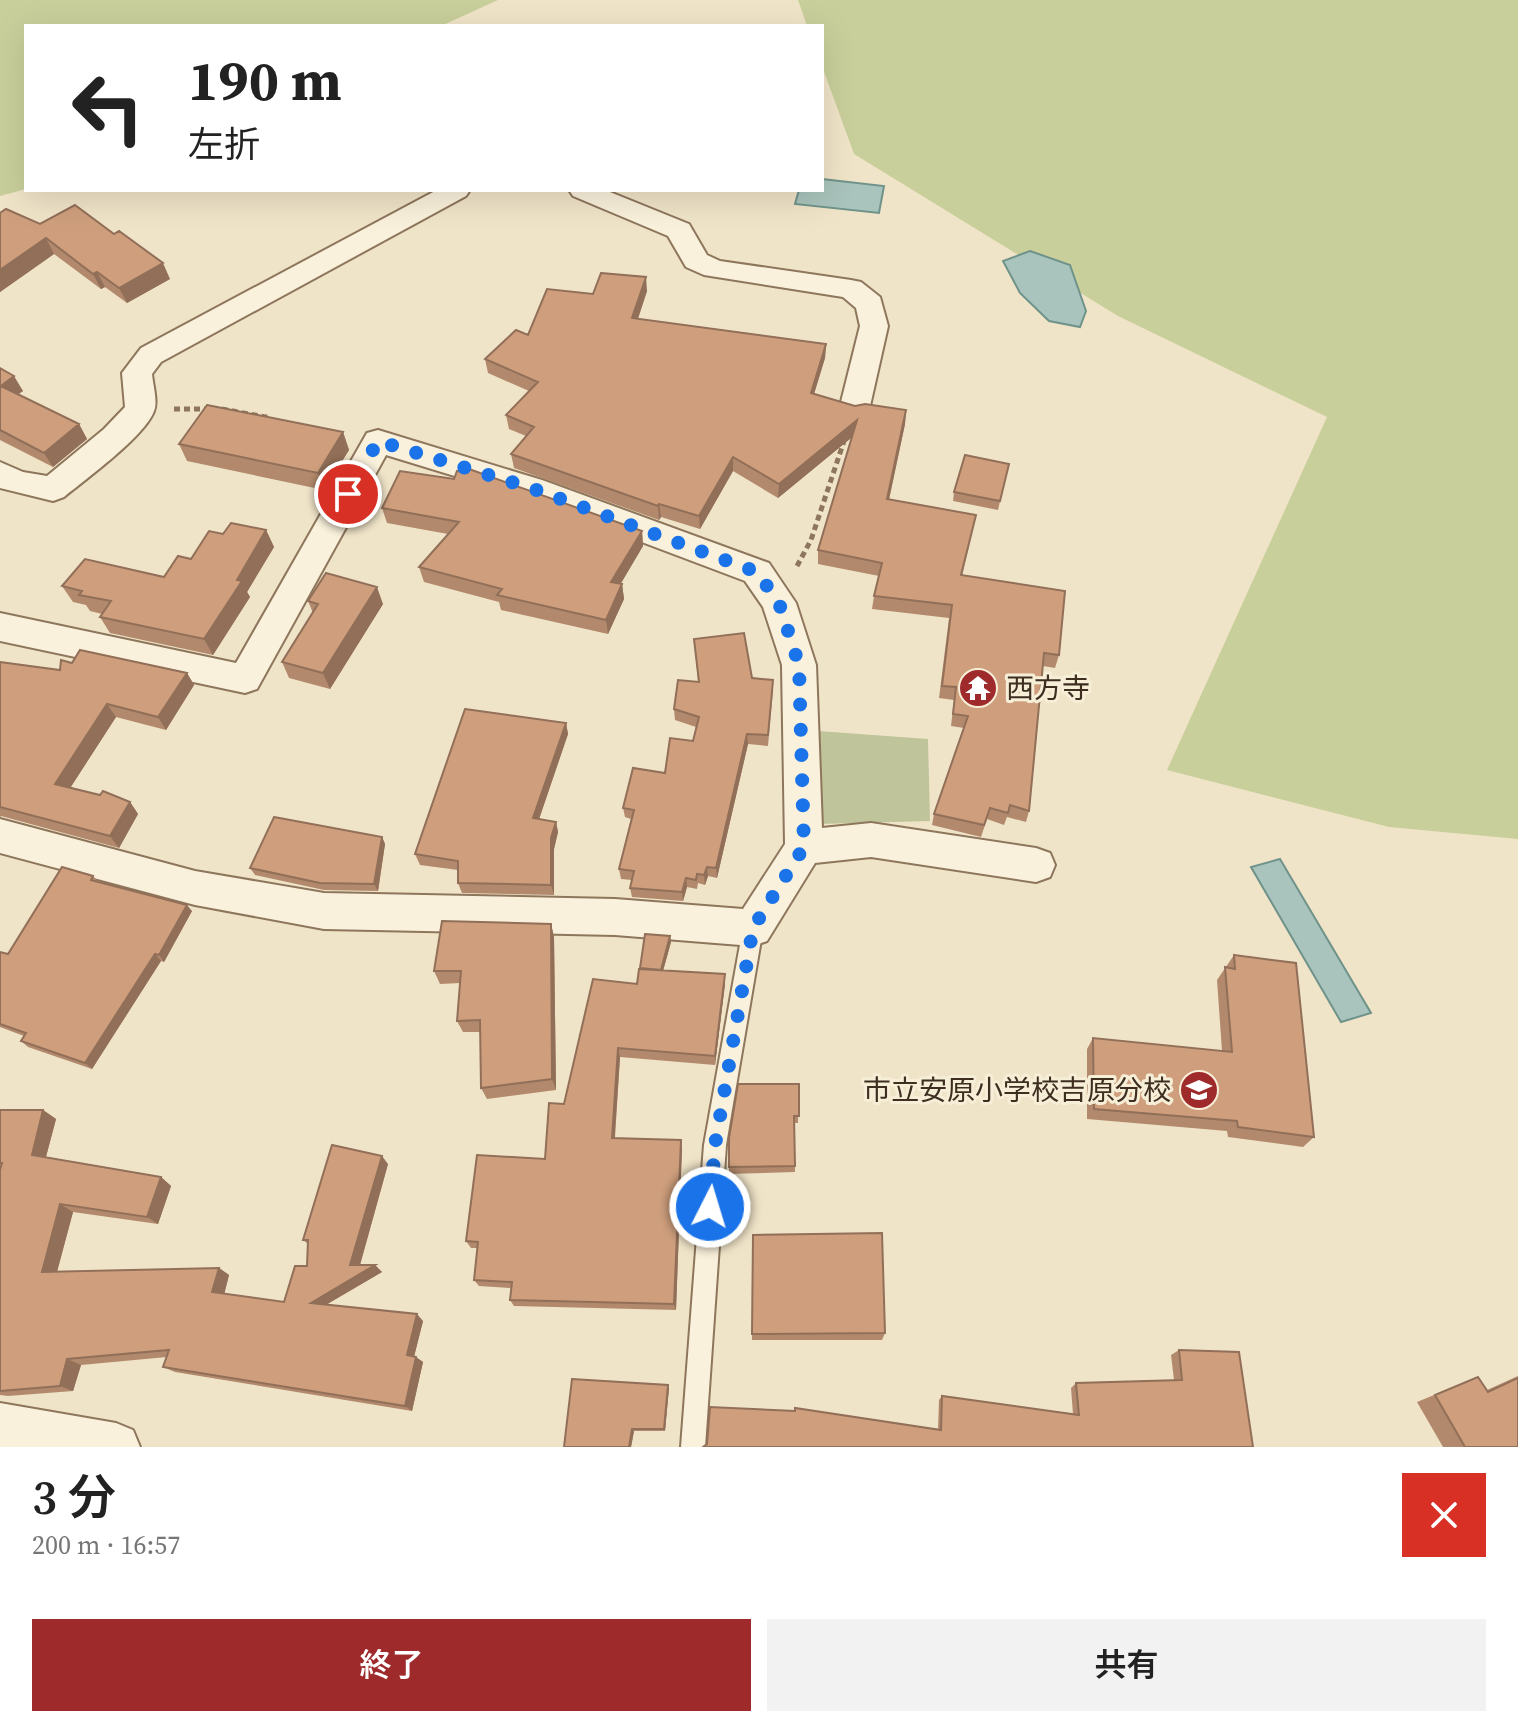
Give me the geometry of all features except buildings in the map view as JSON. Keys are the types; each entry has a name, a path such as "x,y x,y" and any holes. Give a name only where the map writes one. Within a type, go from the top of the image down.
{"street":[{"path":"0,473 15,482 53,489 115,437 140,409 137,373 151,355 453,192"},
{"path":"587,192 679,230 696,261 714,269 851,289 870,304 874,326 855,406"},
{"path":"0,627 245,679 378,441 531,488 757,572 779,603 799,665 804,847 753,928 615,917 324,911 195,888 0,836"},
{"path":"804,847 871,840 1036,865"},
{"path":"0,1427 116,1447"}],"lane":[{"path":"693,1447 715,1145 753,928"}],"path":[{"path":"779,603 811,540 855,406"},
{"path":"140,409 230,409 274,419"}],"green space":[{"path":"0,0 498,0 445,24 24,24 24,190 0,196"},
{"path":"798,0 1518,0 1518,839 1389,827 1167,770 1327,417 1118,316 854,154 824,72 824,24 806,24"},
{"path":"818,731 928,739 930,821 819,824"}],"water":[{"path":"824,179 884,186 879,213 795,204 798,192 824,192"},
{"path":"1030,251 1070,265 1086,311 1080,327 1049,321 1020,293 1003,261"},
{"path":"1280,859 1371,1013 1341,1022 1251,867"}],"place":[{"name":"西方寺","path":"978,688"},
{"name":"市立安原小学校吉原分校","path":"1199,1090"}],"route":[{"path":"348,494 378,441 531,488 757,572 779,603 799,665 804,847 753,928 715,1145 710,1207"}]}
